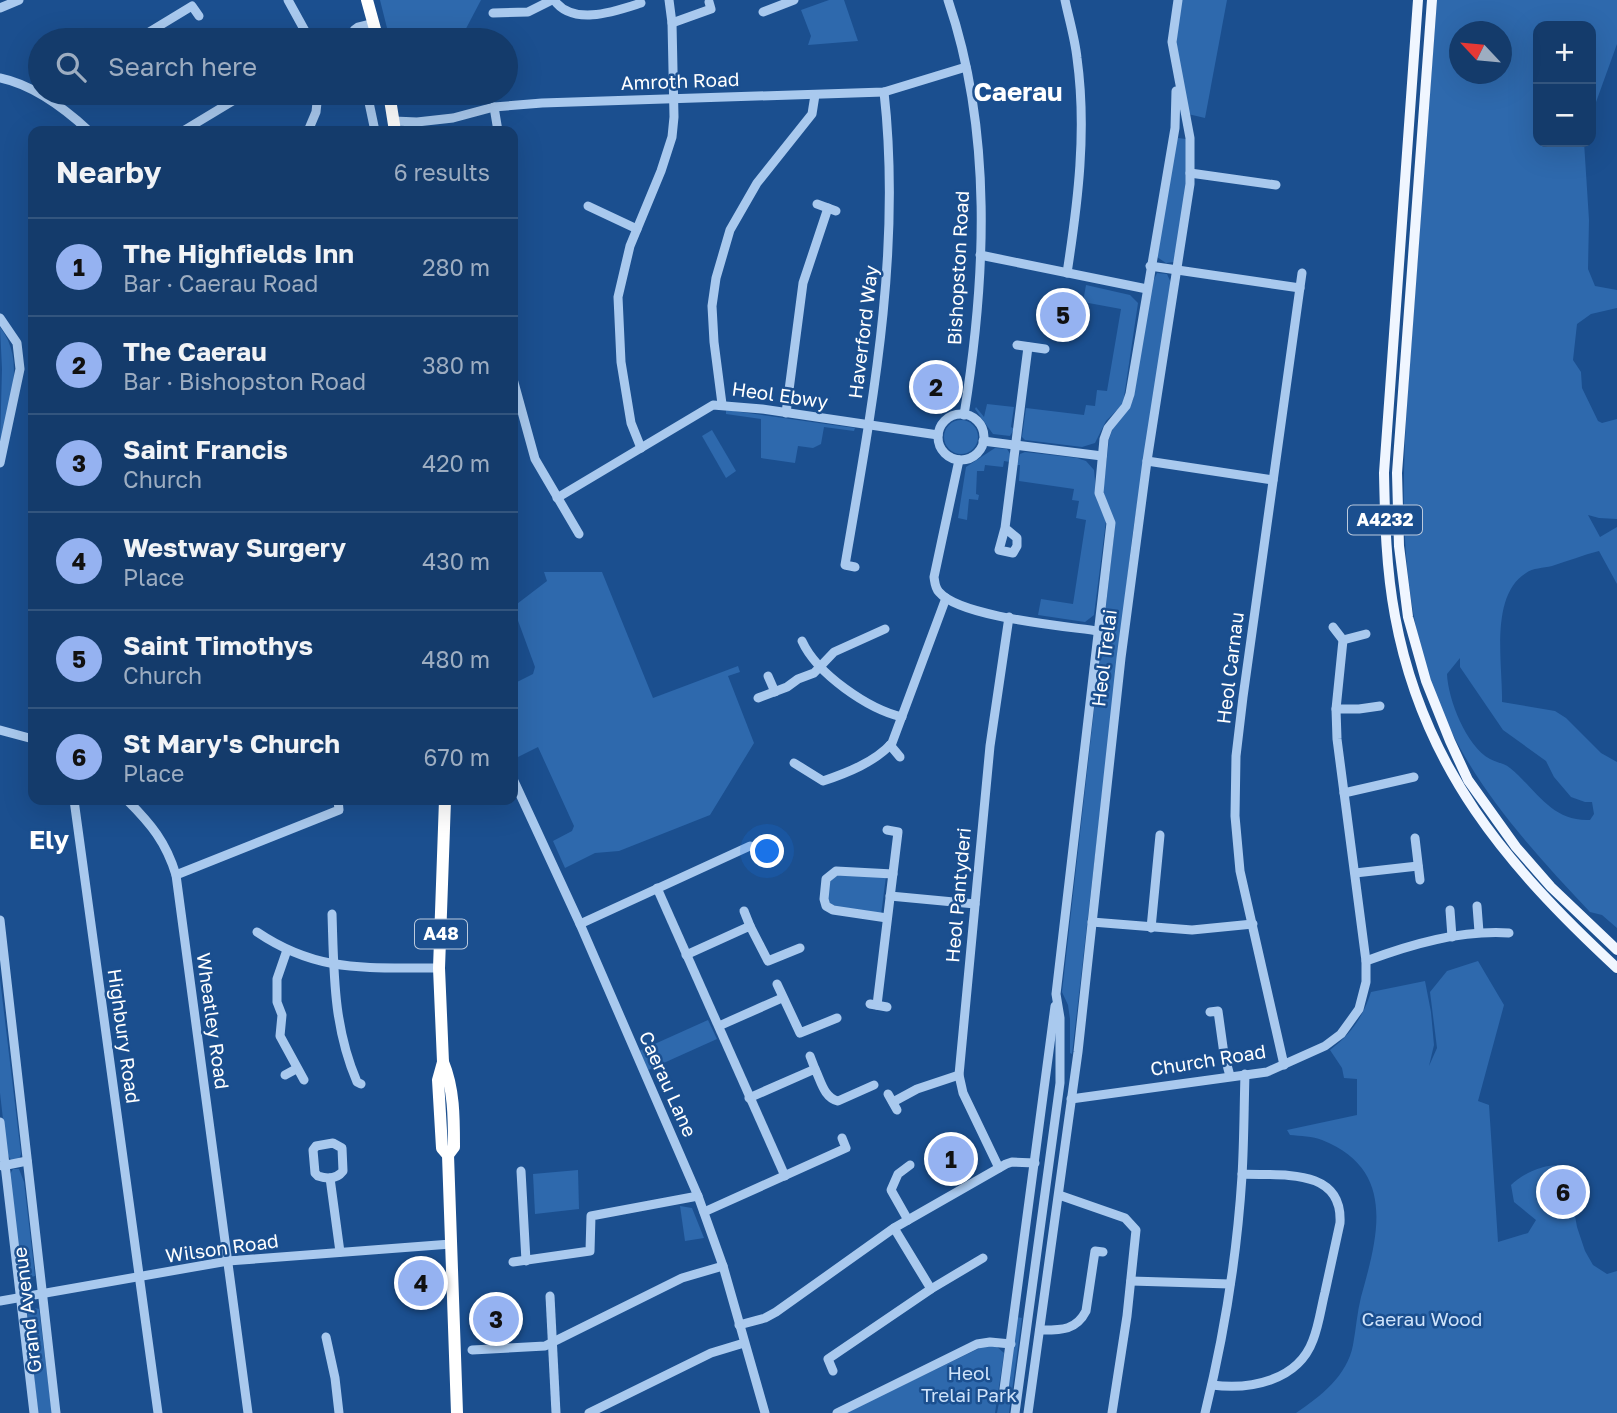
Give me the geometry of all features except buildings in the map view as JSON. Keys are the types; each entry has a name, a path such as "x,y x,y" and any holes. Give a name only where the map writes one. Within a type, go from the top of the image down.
{"highway":[{"path":"367,0 375,28"},
{"path":"391,105 395,126"},
{"name":"A48","path":"445,805 439,968 443,1062 450,1079 453,1113 454,1147 448,1154 457,1413"}],"main road":[{"name":"A4232","path":"1418,0 1384,473 1386,549 1395,618 1414,687 1444,759 1462,793 1509,858 1534,887 1617,968"},
{"name":"A4232","path":"1432,0 1397,473 1399,546 1408,617 1426,681 1468,780 1516,847 1551,887 1617,950"}],"street":[{"path":"0,8 19,0"},
{"path":"288,0 303,28"},
{"path":"492,13 504,8 528,12 553,0 567,11 577,14 606,14 641,3"},
{"path":"640,448 631,423 621,362 618,297 637,229 672,136 672,23 668,0"},
{"path":"763,12 794,0"},
{"name":"Bishopston Road","path":"947,0 966,67 980,176 980,255 964,415"},
{"path":"1065,0 1077,58 1082,123 1080,174 1067,273"},
{"name":"Heol Trelai","path":"1028,1413 1078,1052 1121,658 1190,173 1190,138 1172,42 1178,0"},
{"path":"672,23 711,9 709,2"},
{"path":"156,28 192,6 199,16"},
{"path":"357,28 374,23"},
{"name":"Amroth Road","path":"395,126 453,118 495,107 884,92 966,67"},
{"name":"Heol Trelai","path":"1004,1389 1056,994 1111,523 1100,493 1102,456 1108,428 1126,406 1130,394 1175,128 1177,75"},
{"path":"0,78 28,87"},
{"name":"Haverford Way","path":"855,567 845,565 869,424 889,260 891,206 884,92"},
{"path":"722,404 712,306 716,278 730,230 757,183 812,114 815,95"},
{"path":"61,105 83,126"},
{"path":"191,126 226,105"},
{"path":"311,126 317,105"},
{"path":"370,105 374,126"},
{"path":"495,107 497,126"},
{"path":"1175,128 1187,125"},
{"path":"1190,173 1276,185"},
{"path":"786,413 801,273 832,210 817,204"},
{"path":"588,206 637,229"},
{"path":"980,255 1147,289"},
{"path":"1150,266 1300,288"},
{"name":"Heol Carnau","path":"1284,1065 1240,871 1235,816 1236,755 1302,273"},
{"path":"0,318 17,343 20,369 0,463"},
{"path":"1017,345 1045,349"},
{"path":"1005,528 1028,347"},
{"path":"518,397 535,459 579,534"},
{"name":"Heol Ebwy","path":"556,498 713,405 722,404 938,435"},
{"path":"964,415 977,421 981,427 983,441 978,453 966,460 959,460 946,454 938,435 944,422 964,415"},
{"path":"983,441 1102,456"},
{"path":"959,460 934,577 936,590 946,598 972,609 1098,631"},
{"path":"1147,461 1273,480"},
{"path":"794,763 823,780 883,753 890,745 902,717 946,598"},
{"name":"Heol Pantyderi","path":"999,1168 963,1093 959,1075 990,746 1009,617"},
{"path":"1333,627 1343,640 1366,635"},
{"path":"758,698 788,687 821,667 834,652 885,629"},
{"name":"Church Road","path":"1071,1099 1267,1072 1325,1046 1341,1034 1352,1020 1364,998 1366,961 1343,793 1336,709 1343,640"},
{"path":"802,641 808,653 821,667 868,705 902,717"},
{"path":"768,676 775,692"},
{"path":"1336,709 1363,705 1380,706"},
{"path":"0,730 28,738"},
{"path":"890,745 900,757"},
{"path":"1343,793 1413,777"},
{"name":"Caerau Lane","path":"518,790 580,924 698,1196 723,1266 765,1413"},
{"name":"Highbury Road","path":"75,805 158,1413"},
{"name":"Wheatley Road","path":"132,805 160,836 170,853 176,875 248,1413"},
{"path":"176,875 339,810 338,805"},
{"path":"878,1005 896,831"},
{"path":"1151,928 1160,835"},
{"path":"1415,838 1420,880"},
{"path":"580,924 750,846"},
{"path":"1355,873 1418,866"},
{"path":"887,918 832,910 826,906 824,899 826,879 835,871 893,874"},
{"path":"657,888 785,1176"},
{"path":"890,896 975,904"},
{"path":"1477,906 1479,932"},
{"path":"1450,910 1452,937"},
{"path":"744,911 768,961 800,948"},
{"path":"332,914 334,989 343,1047 357,1082 361,1084"},
{"name":"Grand Avenue","path":"0,920 56,1413"},
{"path":"1092,922 1192,930 1252,924"},
{"path":"686,955 750,926"},
{"path":"257,932 286,950 334,966 439,968"},
{"path":"1366,961 1420,943 1479,932 1509,933"},
{"path":"286,950 277,979 277,1002 282,1015 280,1036 304,1080"},
{"path":"777,984 800,1033 837,1017"},
{"name":"Heol Trelai","path":"1015,1413 1060,1083 1060,1018 1056,994"},
{"path":"719,1026 782,998"},
{"path":"1210,1012 1218,1011 1230,1076"},
{"name":"Heol Trelai","path":"1060,1083 1078,1052"},
{"path":"810,1056 827,1095 832,1100 838,1101 874,1085"},
{"path":"285,1075 296,1069"},
{"path":"749,1098 815,1069"},
{"path":"1205,1413 1230,1284 1242,1174 1245,1074"},
{"path":"893,1102 917,1089 959,1075"},
{"name":"Grand Avenue","path":"0,1122 3,1166 34,1413"},
{"path":"704,1212 846,1148 842,1138"},
{"path":"333,1143 342,1148 344,1167 340,1175 330,1178 318,1176 313,1156 316,1146 333,1143"},
{"path":"3,1166 27,1161"},
{"path":"739,1325 776,1312 894,1228 999,1168 1012,1162 1035,1163"},
{"path":"908,1220 891,1188 898,1174 910,1165"},
{"path":"522,1171 526,1261"},
{"path":"1212,1385 1230,1387 1263,1384 1292,1368 1303,1356 1313,1343 1340,1223 1338,1201 1332,1192 1315,1180 1242,1174"},
{"path":"330,1178 340,1252"},
{"path":"1059,1195 1125,1218 1133,1225 1137,1237 1112,1413"},
{"path":"513,1262 590,1251 591,1216 698,1196"},
{"path":"894,1228 931,1289"},
{"name":"Wilson Road","path":"0,1301 228,1261 450,1244"},
{"path":"1040,1330 1068,1329 1077,1325 1086,1311 1095,1251 1103,1252"},
{"path":"1023,1255 1037,1257"},
{"path":"833,1371 828,1359 931,1289 983,1258"},
{"path":"472,1350 545,1346 682,1278 723,1266"},
{"path":"1131,1281 1230,1284"},
{"path":"550,1296 556,1413"},
{"path":"326,1337 339,1413"},
{"path":"589,1413 711,1353 744,1343"},
{"path":"837,1413 977,1344 1010,1344"}],"green space":[{"path":"380,0 481,0 466,28 387,28"},
{"path":"829,0 844,0 858,41 808,45 811,36 801,10"},
{"path":"1182,0 1227,0 1205,118 1188,114 1176,43"},
{"path":"1437,0 1617,0 1617,44 1596,102 1596,21 1533,21 1533,147 1584,147 1589,220 1588,269 1595,286 1617,290 1617,308 1591,314 1577,324 1573,360 1581,372 1582,388 1598,421 1602,423 1617,419 1617,519 1588,515 1600,537 1617,527 1617,584 1599,551 1529,571 1514,584 1507,598 1502,614 1500,651 1502,702 1555,711 1566,718 1601,753 1617,762 1617,928 1602,915 1590,912 1501,810 1464,755 1435,694 1411,599 1406,551 1405,453","holes":["1460,658 1460,667 1503,730 1546,761 1554,777 1571,797 1592,802 1594,814 1590,820 1565,816 1554,810 1510,768 1490,759 1473,744 1460,721 1448,684 1447,674"]},
{"path":"1178,138 1186,139 1187,182 1174,262 1166,263 1157,257"},
{"path":"1157,273 1167,274 1171,283 1132,538 1072,1054 1068,1005 1062,992 1115,526 1103,491 1109,439 1113,428 1133,400 1152,284"},
{"path":"1086,285 1130,295 1138,303 1123,404 1106,421 1095,443 1082,447 1025,440 1022,437 1026,408 1084,415 1086,405 1095,406 1097,390 1107,391 1121,309 1083,302"},
{"path":"0,327 13,355 14,369 11,399 0,444 2,369"},
{"path":"987,404 1014,407 1011,427 1014,429 1010,436 993,434 975,409 976,407 984,417"},
{"path":"726,410 855,428 854,431 824,427 821,444 813,448 798,446 795,463 761,458 761,419 726,414"},
{"path":"961,420 973,425 978,437 973,449 961,454 949,449 944,437 949,425"},
{"path":"712,430 736,471 726,478 702,436"},
{"path":"995,448 1007,449 1011,455 1010,462 1004,461 1003,467 985,465 984,471 977,471 978,500 969,499 967,520 958,518 966,467"},
{"path":"1025,452 1077,458 1086,461 1094,470 1097,500 1106,521 1094,615 1085,622 1038,615 1041,599 1073,604 1086,520 1076,518 1079,501 1072,500 1074,489 1019,481 1020,465 1017,465 1020,454"},
{"path":"544,572 602,572 653,698 738,666 740,672 728,676 754,743 710,815 619,851 595,853 565,868 553,841 572,831 574,826 538,747 518,757 518,682 533,674 535,667 518,621 518,603 547,581"},
{"path":"834,875 886,876 881,915 828,904 827,882"},
{"name":"Caerau Wood","path":"1478,961 1504,1005 1478,1101 1489,1105 1498,1242 1528,1233 1536,1220 1514,1202 1511,1185 1516,1181 1534,1170 1555,1165 1573,1168 1586,1179 1586,1195 1573,1205 1585,1251 1593,1265 1607,1274 1617,1271 1617,1413 1296,1413 1332,1384 1350,1356 1373,1251 1376,1207 1372,1187 1362,1169 1346,1153 1318,1139 1290,1135 1287,1130 1357,1115 1357,1079 1344,1078 1342,1068 1330,1050 1355,1024 1371,992 1425,981 1434,1045 1429,1066 1437,1048 1430,992 1447,971"},
{"path":"0,979 21,1154 19,1159 11,1160 7,1154 0,1093"},
{"path":"708,1020 717,1039 648,1070 639,1051"},
{"path":"13,1169 19,1169 24,1182 35,1276 22,1280 10,1174"},
{"path":"578,1170 579,1209 535,1214 533,1174"},
{"path":"680,1206 692,1208 704,1238 685,1241"},
{"path":"35,1308 39,1309 52,1413 38,1413 27,1312 35,1311"},
{"path":"1017,1317 1022,1318 1009,1413 997,1413 1001,1392 1007,1392"},
{"name":"Heol Trelai Park","path":"984,1346 996,1346 1004,1353 995,1413 845,1413"}],"place":[{"name":"Saint Timothys","path":"1063,315"},
{"name":"The Caerau","path":"936,387"},
{"name":"The Highfields Inn","path":"951,1159"},
{"name":"St Mary's Church","path":"1563,1192"},
{"name":"Westway Surgery","path":"421,1283"},
{"name":"Saint Francis","path":"496,1319"}],"district":[{"name":"Caerau","path":"1018,92"},
{"name":"Ely","path":"49,840"}]}
